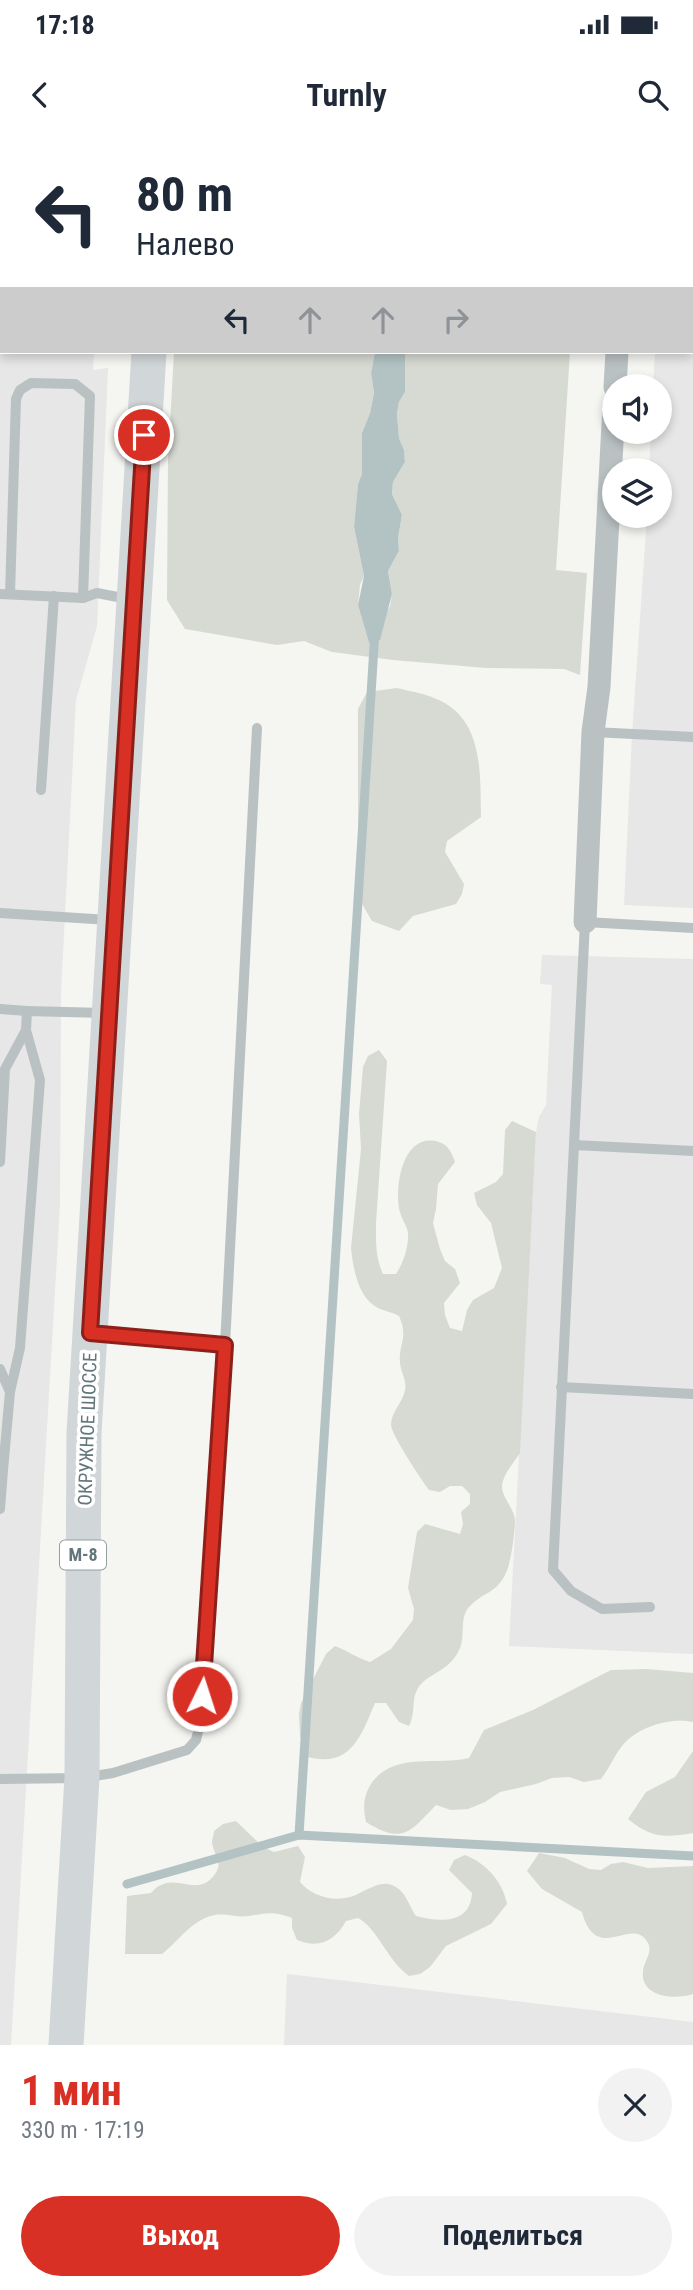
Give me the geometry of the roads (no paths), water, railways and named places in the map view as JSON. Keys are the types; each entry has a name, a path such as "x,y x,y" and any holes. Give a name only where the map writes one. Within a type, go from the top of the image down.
{"main road":[{"name":"ОКРУЖНОЕ ШОССЕ","path":"66,2045 82,1778 84,1433 149,354"}],"street":[{"path":"616,374 617,354"},
{"path":"585,922 593,732 599,687 612,444"}],"lane":[{"path":"83,598 90,396 75,384 31,383 20,390 16,399 5,594 83,598 97,593 134,600"},
{"path":"41,790 54,596"},
{"path":"0,1779 82,1778 113,1773 187,1750 196,1740 200,1723 225,1345 257,728"},
{"path":"593,732 693,737"},
{"path":"0,914 115,920"},
{"path":"650,1608 602,1609 571,1591 553,1570 585,922 693,928"},
{"path":"0,1009 110,1013"},
{"path":"0,1509 1,1470 10,1392 20,1348 40,1080 26,1030 27,1011"},
{"path":"0,1162 5,1069 26,1030"},
{"path":"574,1145 693,1151"},
{"path":"90,1333 225,1345"},
{"path":"0,1369 10,1392"},
{"path":"561,1387 693,1394"}],"waterway":[{"path":"299,1835 375,631"},
{"path":"127,1884 299,1835 693,1856"}]}
